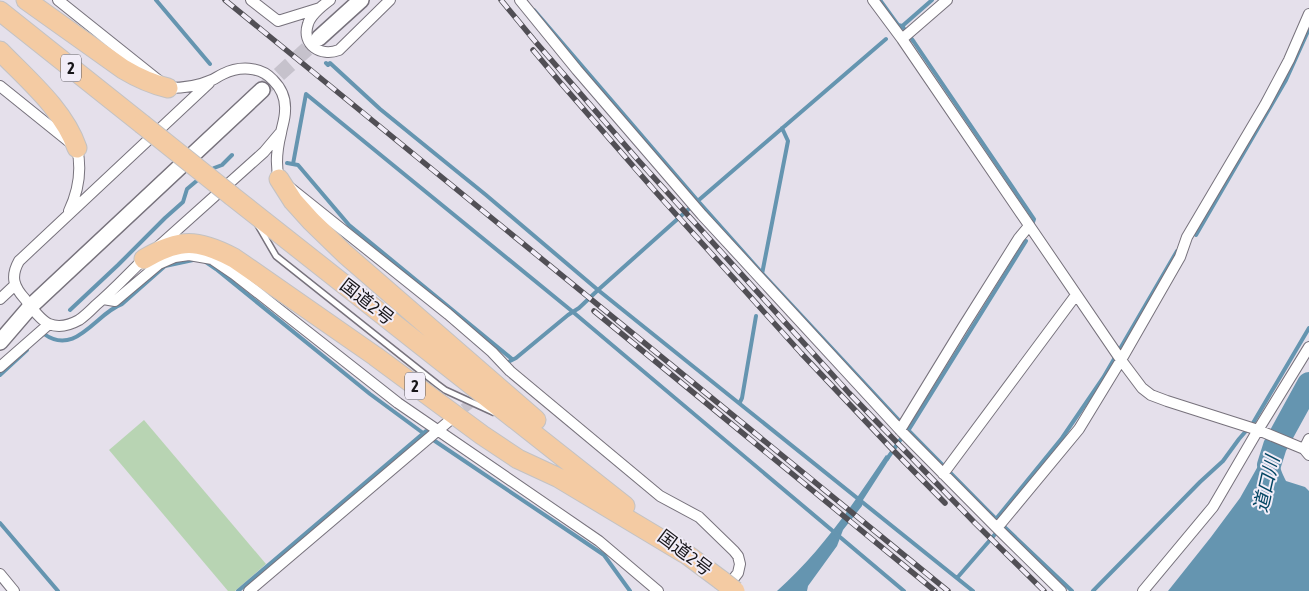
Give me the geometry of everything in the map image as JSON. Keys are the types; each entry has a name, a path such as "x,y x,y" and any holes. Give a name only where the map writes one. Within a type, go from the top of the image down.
{"highway":[{"name":"2","path":"26,0 123,69 146,82 168,88"},
{"name":"国道2号","path":"0,11 726,587"},
{"name":"2","path":"0,51 62,118 73,134 77,148"},
{"name":"2","path":"279,179 293,201 345,254 582,459 607,492"},
{"name":"2","path":"144,259 167,247 190,243 218,250 234,258 375,356 489,440 518,459 559,478 684,553"}],"street":[{"path":"58,0 168,88 192,87 211,81"},
{"path":"251,0 278,21 321,8"},
{"path":"330,0 310,19 307,31 310,43 318,50 333,53 340,50 390,0"},
{"path":"319,38 361,0"},
{"path":"520,0 690,202 903,429 1000,525 1061,591"},
{"path":"873,0 906,35 1029,226 1142,388 1151,395 1166,401 1252,428 1307,452 1309,439"},
{"path":"906,35 947,0"},
{"path":"1000,525 1079,429 1118,356 1180,258 1187,237 1265,105 1289,60 1309,14"},
{"path":"281,132 264,152 80,319 60,326 49,324 42,319 20,294 15,285 14,276 15,268 19,261 211,81 224,73 240,69 261,71 270,76 279,86 285,101 285,117 276,157 279,179 448,314 492,352 510,371 660,496 699,517 738,556 740,564 738,573 726,587"},
{"path":"0,86 77,148 80,161 80,175 74,201 68,214"},
{"path":"0,342 31,306 262,90"},
{"path":"903,429 988,286 1029,226"},
{"path":"103,299 115,301 159,264 175,257 189,255 212,259 234,274 398,403 432,435 599,541 658,591"},
{"path":"0,299 15,285"},
{"path":"945,471 1076,295"},
{"path":"0,327 31,306"},
{"path":"0,367 49,324"},
{"path":"1143,591 1213,507 1252,428 1309,347"},
{"path":"500,379 510,371"},
{"path":"250,591 449,420"},
{"path":"0,574 14,591"}],"lane":[{"path":"250,210 276,256 445,390 494,413"},
{"path":"503,417 527,428"}],"green space":[{"path":"144,420 266,564 235,591 228,591 109,450"}],"water":[{"path":"1266,441 1283,446 1280,464 1286,481 1305,487 1309,491 1309,591 1168,591 1240,498 1262,459"},
{"path":"886,455 890,458 863,500 862,506 843,530 837,546 808,586 807,591 777,591 822,543 849,509"}],"waterway":[{"path":"156,0 210,64"},
{"path":"880,0 898,25 902,26 914,42 1034,219 1033,222"},
{"path":"900,28 932,0"},
{"path":"534,10 762,273 908,430 996,519 1072,591"},
{"path":"1196,235 1286,80 1309,29"},
{"path":"510,361 579,308 700,199 886,39"},
{"path":"326,63 328,65 330,63 380,109 486,195 598,290 973,591"},
{"path":"293,164 306,94 573,312 904,591"},
{"path":"762,274 788,141 782,128"},
{"path":"210,171 222,165 232,155"},
{"path":"287,163 298,165 349,225 512,359"},
{"path":"70,310 183,202 187,189 200,178"},
{"path":"908,431 1026,241"},
{"path":"996,519 1062,438 1103,378 1177,251"},
{"path":"44,334 55,340 66,340 76,337 112,309 122,304 165,266 193,260"},
{"path":"203,260 370,394 423,433 604,555 630,591"},
{"path":"740,402 756,316"},
{"path":"1093,591 1223,461 1253,423 1309,328"},
{"path":"0,375 27,350"},
{"name":"道口川","path":"1269,465 1275,446 1309,384"},
{"path":"238,591 426,431"},
{"path":"887,459 903,436"},
{"path":"0,523 58,591"},
{"path":"957,578 997,532"}],"tunnel":[{"path":"262,90 319,38"},
{"path":"452,418 486,391"}],"railway":[{"path":"225,0 948,591"},
{"path":"501,0 638,160 849,393 1044,591"},
{"path":"533,50 654,190 801,353 945,503"},
{"path":"594,311 935,591"}]}
